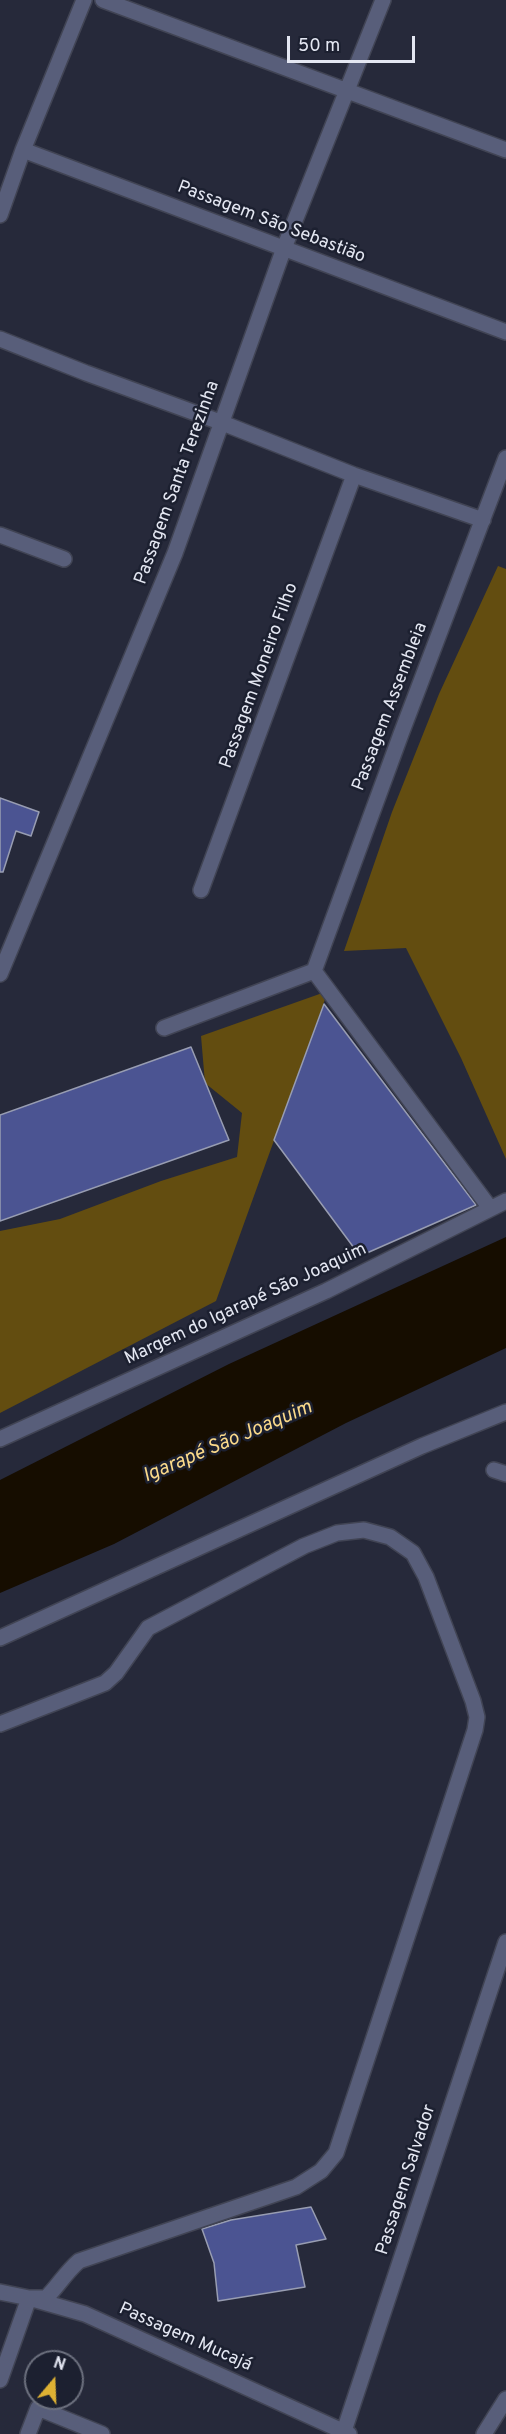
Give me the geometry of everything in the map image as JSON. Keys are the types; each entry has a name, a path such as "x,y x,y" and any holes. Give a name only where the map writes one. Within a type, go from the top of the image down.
{"street":[{"path":"0,215 5,184 23,150 84,0"},
{"path":"103,0 506,150"},
{"name":"Passagem Santa Terezinha","path":"0,974 167,573 284,248 383,0"},
{"name":"Passagem São Sebastião","path":"23,150 506,332"},
{"path":"0,339 354,475 483,520"},
{"name":"Passagem Assembleia","path":"314,971 400,734 506,458"},
{"name":"Passagem Moneiro Filho","path":"201,890 354,475"},
{"path":"0,535 64,559"},
{"path":"164,1028 314,971 490,1208"},
{"name":"Margem do Igarapé São Joaquim","path":"0,1439 326,1291 506,1201"},
{"path":"0,1638 411,1451 506,1412"},
{"path":"0,1724 105,1683 116,1673 148,1628 304,1546 337,1533 364,1530 390,1537 413,1552 426,1577 477,1717 475,1730 336,2153 321,2171 296,2187 79,2261 46,2298 29,2298 0,2380"},
{"name":"Passagem Salvador","path":"347,2432 506,1942"},
{"name":"Passagem Mucajá","path":"0,2292 85,2314 347,2432"},
{"path":"484,2434 506,2398"},
{"path":"28,2434 38,2408 102,2434"}],"shaded area":[{"path":"498,566 506,569 506,1159 461,1058 406,948 344,951 392,812 439,694"},
{"path":"328,991 216,1301 0,1413 0,1231 60,1219 161,1181 237,1157 242,1113 205,1083 201,1036"}],"water":[{"name":"Igarapé São Joaquim","path":"506,1237 506,1348 346,1423 114,1544 0,1593 0,1480 229,1364"}],"building":[{"path":"0,798 39,812 31,836 16,831 3,872 0,872"},
{"path":"324,1004 476,1205 360,1256 274,1140"},
{"path":"191,1047 229,1140 0,1221 0,1115"},
{"path":"311,2207 326,2239 296,2245 305,2287 218,2301 214,2263 202,2229 231,2220"}]}
